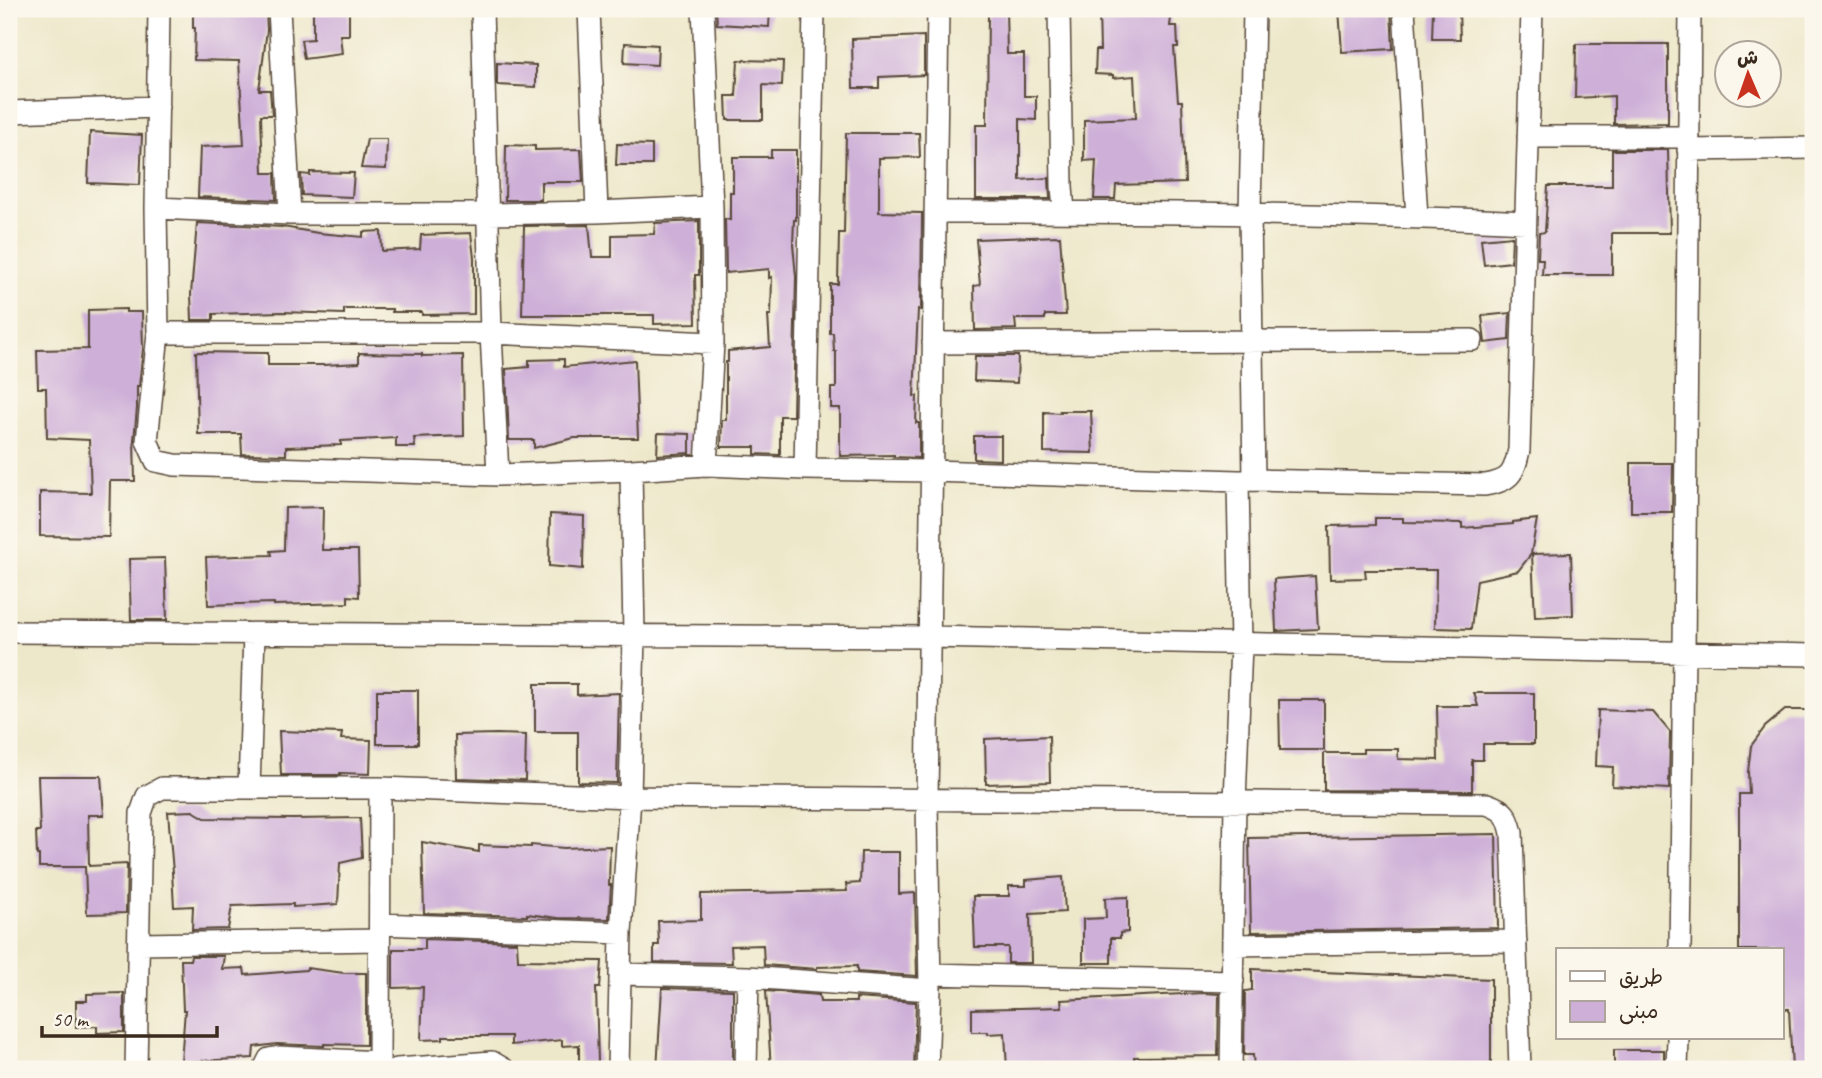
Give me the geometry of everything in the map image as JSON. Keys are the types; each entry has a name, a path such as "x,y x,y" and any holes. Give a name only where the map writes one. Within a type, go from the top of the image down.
{"street":[{"path":"159,9 156,208 158,333 147,441 156,461 175,465 498,475 706,465 1485,485 1504,481 1513,474 1519,450 1532,9"},
{"path":"279,9 290,214"},
{"path":"482,9 491,333 498,475"},
{"path":"589,9 597,212"},
{"path":"703,9 712,206 713,343 706,465"},
{"path":"805,469 814,9"},
{"path":"927,1069 930,982 927,800 938,9"},
{"path":"1059,9 1064,212"},
{"path":"1231,1069 1236,802 1252,341 1250,214 1254,9"},
{"path":"1404,9 1417,217"},
{"path":"1680,948 1690,9"},
{"path":"9,112 158,107"},
{"path":"1528,137 1813,148"},
{"path":"156,208 290,214 488,214 712,206"},
{"path":"935,212 1250,214 1525,222"},
{"path":"158,333 491,333 713,343"},
{"path":"933,343 1472,340"},
{"path":"618,1069 634,635 631,470"},
{"path":"9,632 929,637 1813,655"},
{"path":"249,788 254,634"},
{"path":"136,1069 141,813 147,796 162,788 380,788 630,797 1487,804 1504,812 1512,833 1520,1069"},
{"path":"380,788 379,932 385,1067"},
{"path":"139,944 379,932 621,933"},
{"path":"1234,945 1516,941"},
{"path":"620,974 930,982 1233,981"},
{"path":"746,1069 748,976"},
{"path":"1677,1069 1678,1040"},
{"path":"264,1069 269,1059 279,1057 385,1067 492,1062 504,1069"}],"building":[{"path":"193,9 266,11 267,30 259,90 270,90 272,115 261,115 263,173 275,173 276,200 198,197 200,147 244,145 239,61 194,60"},
{"path":"716,9 770,9 769,27 717,24"},
{"path":"988,9 1006,9 1007,54 1024,54 1024,96 1036,96 1036,120 1020,119 1020,180 1049,178 1050,199 976,199 976,125 987,125"},
{"path":"1099,9 1172,9 1170,26 1177,26 1178,47 1174,47 1178,101 1182,101 1185,183 1116,185 1115,199 1094,199 1096,160 1084,161 1084,120 1136,118 1134,76 1113,78 1113,75 1095,74 1096,50 1100,50"},
{"path":"1339,9 1391,9 1393,49 1342,52"},
{"path":"1433,9 1459,9 1460,39 1432,39"},
{"path":"349,10 349,35 340,35 342,54 304,59 301,40 313,39 313,11"},
{"path":"924,36 924,75 879,77 879,88 853,88 852,39"},
{"path":"625,43 658,45 657,65 624,63"},
{"path":"1576,44 1668,44 1668,123 1614,124 1614,96 1575,98"},
{"path":"738,60 783,61 782,86 763,85 763,120 727,120 726,96 736,96"},
{"path":"497,63 536,65 536,87 497,85"},
{"path":"90,132 142,135 140,185 88,183"},
{"path":"846,133 919,133 920,157 879,158 879,212 922,213 921,310 918,309 914,396 917,396 919,458 894,455 840,456 840,408 831,408 831,388 836,388 836,351 833,333 830,333 830,284 838,284 839,233 844,233"},
{"path":"367,139 387,139 386,169 361,168"},
{"path":"617,144 652,145 652,165 616,165"},
{"path":"506,145 535,146 535,150 581,149 583,182 541,182 541,200 505,200"},
{"path":"771,150 796,150 793,416 780,416 780,455 755,454 755,447 721,447 722,420 726,420 728,351 770,347 768,315 771,315 772,277 769,278 769,269 726,273 725,219 730,220 733,157 771,157"},
{"path":"1612,150 1668,150 1670,233 1612,233 1612,275 1542,275 1543,259 1538,259 1539,233 1545,232 1548,186 1612,186"},
{"path":"310,172 354,173 352,197 302,195 301,174 310,175"},
{"path":"699,221 699,275 695,275 696,323 654,324 654,315 522,315 524,226 589,225 592,257 612,257 612,235 654,234 655,223"},
{"path":"197,223 283,227 363,237 363,232 381,231 382,251 420,249 421,235 471,233 474,314 422,315 422,312 392,312 392,309 344,309 344,314 213,314 213,320 192,320 191,294"},
{"path":"1060,236 1066,315 1045,315 1045,319 1015,319 1016,329 975,330 974,286 980,285 976,239"},
{"path":"1512,236 1511,262 1484,265 1481,239"},
{"path":"126,309 126,312 142,312 143,349 137,386 134,440 135,481 110,481 109,537 40,536 40,492 91,493 89,440 47,438 46,388 38,388 37,350 88,349 88,310"},
{"path":"1510,313 1509,340 1485,343 1482,316"},
{"path":"196,352 268,353 268,365 359,363 359,353 463,355 464,436 414,438 415,447 396,447 396,438 341,441 341,445 286,447 286,455 242,454 241,434 198,434"},
{"path":"975,356 1018,356 1017,383 974,381"},
{"path":"564,359 564,367 635,360 638,438 574,438 534,448 534,440 509,440 506,369 529,367 529,360"},
{"path":"1060,411 1091,411 1093,453 1044,452 1044,412 1061,413"},
{"path":"658,433 690,434 690,453 657,455"},
{"path":"974,436 1001,436 1001,460 974,459"},
{"path":"1631,463 1673,463 1672,512 1631,512"},
{"path":"323,507 322,550 358,550 359,597 348,596 348,603 208,605 206,557 272,555 271,551 284,550 285,508"},
{"path":"550,514 584,516 583,569 549,566"},
{"path":"1375,518 1403,518 1403,522 1462,523 1462,528 1513,524 1537,519 1531,554 1518,571 1477,580 1471,629 1435,628 1436,570 1365,570 1366,578 1330,579 1329,526 1375,525"},
{"path":"1571,553 1573,615 1535,617 1532,554"},
{"path":"165,558 167,620 131,620 129,559"},
{"path":"1315,576 1318,629 1276,631 1274,579"},
{"path":"535,684 577,684 577,695 619,693 617,783 578,782 578,732 535,732"},
{"path":"377,690 418,690 418,744 377,744"},
{"path":"1474,693 1534,693 1534,744 1483,744 1483,760 1472,760 1472,791 1324,790 1324,753 1363,753 1363,749 1398,749 1398,759 1438,760 1437,706 1478,706"},
{"path":"1279,700 1324,700 1324,750 1280,750"},
{"path":"1598,710 1653,712 1670,732 1669,789 1612,786 1613,767 1596,766"},
{"path":"1785,710 1813,710 1813,1069 1792,1069 1789,1009 1784,1009 1784,948 1739,948 1739,794 1749,794 1751,746 1765,727"},
{"path":"279,731 342,733 341,739 371,740 370,774 281,775"},
{"path":"455,735 526,735 525,780 456,778"},
{"path":"1049,736 1050,782 986,784 985,739"},
{"path":"38,776 101,776 104,815 88,815 89,866 127,864 126,913 87,914 85,867 39,867 36,831 40,831"},
{"path":"193,811 205,818 360,818 362,858 340,863 338,904 293,907 293,904 232,906 228,929 192,930 193,906 174,907 168,812"},
{"path":"1496,834 1498,928 1251,932 1249,838"},
{"path":"422,842 479,852 479,845 564,848 610,846 609,919 558,918 527,914 424,913"},
{"path":"861,852 899,852 899,894 915,893 917,976 857,972 857,966 817,969 764,965 763,945 731,946 732,963 654,962 654,945 659,945 658,921 701,920 701,894 847,891 846,884 860,883"},
{"path":"1063,877 1065,912 1030,914 1031,963 1008,963 1008,947 975,947 973,896 1009,896 1009,886 1026,886 1026,880"},
{"path":"1128,897 1128,932 1120,933 1120,938 1111,938 1111,963 1083,963 1083,919 1106,918 1105,898"},
{"path":"425,939 517,942 518,960 602,961 600,988 596,988 598,1062 579,1062 579,1045 562,1046 562,1040 511,1045 511,1036 443,1036 443,1039 421,1040 423,987 393,988 393,949 425,949"},
{"path":"191,956 224,956 222,969 244,968 245,975 307,968 366,973 366,1045 277,1044 254,1047 253,1058 181,1062 185,1010 181,960 190,960"},
{"path":"1252,969 1491,979 1491,1069 1254,1069 1253,1055 1244,1055 1245,991 1252,990"},
{"path":"662,988 733,990 733,1069 657,1069"},
{"path":"766,991 819,995 820,1002 856,1002 856,998 916,1002 914,1069 771,1069"},
{"path":"124,993 124,1032 97,1033 97,1026 76,1027 76,1001 87,1001 87,994"},
{"path":"1219,994 1218,1056 1134,1057 1135,1069 1007,1069 1005,1033 972,1032 972,1009 1062,1007 1061,1000"},
{"path":"1614,1050 1664,1050 1664,1069 1614,1069"}]}
